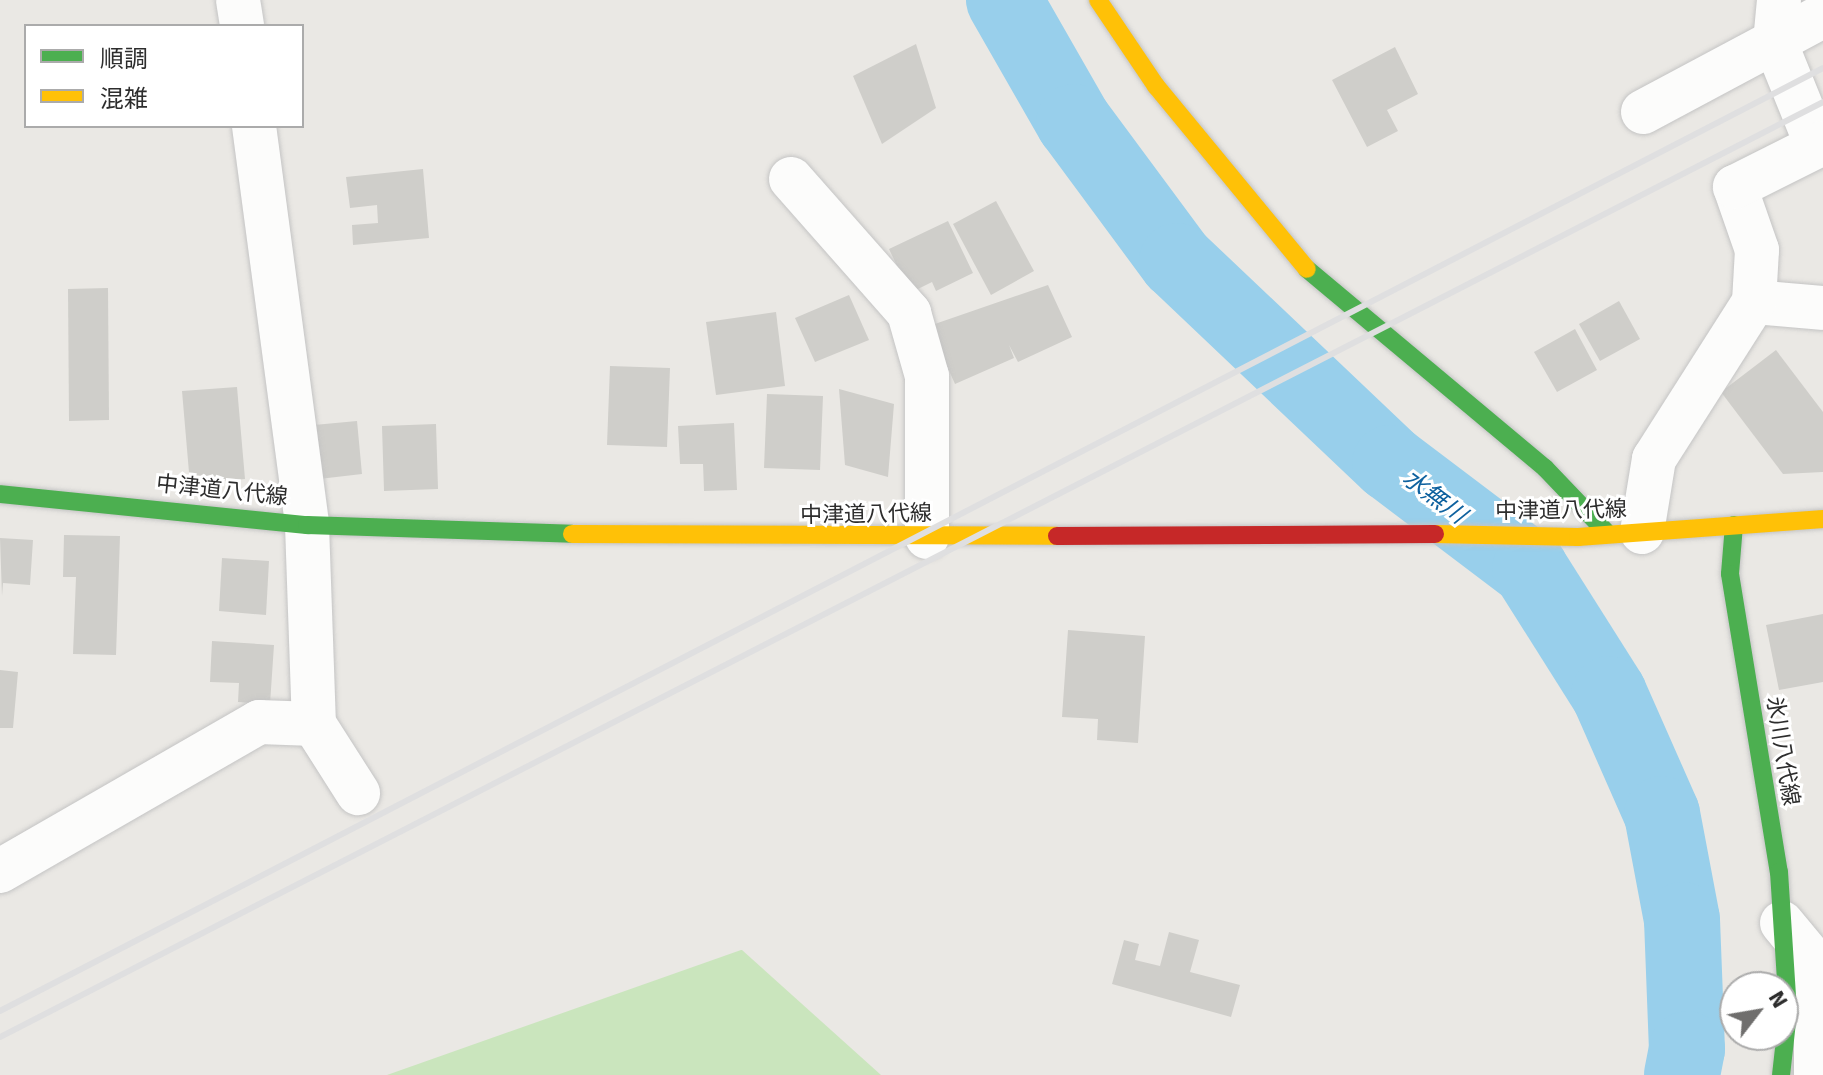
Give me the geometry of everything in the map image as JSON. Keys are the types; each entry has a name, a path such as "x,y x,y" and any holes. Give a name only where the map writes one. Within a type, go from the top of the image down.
{"main road":[{"path":"1098,0 1156,86 1299,262 1625,533"},
{"name":"中津道八代線","path":"0,494 307,525 750,540 1384,534 1578,537 1734,525"},
{"path":"1734,525 1823,519"},
{"name":"氷川八代線","path":"1734,525 1730,574 1782,923 1788,1013 1781,1075"}],"street":[{"path":"238,0 242,24"},
{"path":"1643,112 1777,21 1823,16"},
{"path":"1625,533 1654,459 1754,302 1757,250 1735,187 1820,145 1777,21"},
{"path":"254,128 307,525 314,724 358,793"},
{"path":"791,179 909,313 927,376 927,537"},
{"path":"1754,302 1823,308"},
{"path":"0,871 259,722 314,724"},
{"path":"1782,923 1816,964 1816,1075"}],"green space":[{"path":"741,950 881,1075 387,1075"}],"building":[{"path":"916,44 936,108 882,144 853,76"},
{"path":"1395,47 1418,94 1387,110 1398,131 1367,147 1332,80"},
{"path":"423,169 429,238 353,245 352,225 378,223 377,205 350,208 346,177"},
{"path":"996,201 1034,271 991,295 953,224"},
{"path":"948,221 973,273 936,291 932,282 910,293 889,249"},
{"path":"1048,285 1072,337 1018,362 1009,345 1014,358 955,384 929,326"},
{"path":"108,288 109,420 69,421 68,289"},
{"path":"849,295 869,340 815,362 795,318"},
{"path":"1619,301 1640,339 1600,361 1579,324"},
{"path":"776,312 785,386 716,395 706,322"},
{"path":"1575,329 1597,370 1557,392 1534,352"},
{"path":"1776,350 1823,412 1823,472 1783,474 1721,392"},
{"path":"610,366 670,368 667,447 607,445"},
{"path":"237,387 245,479 190,484 182,391"},
{"path":"839,389 894,404 888,477 845,465"},
{"path":"767,394 823,396 820,470 764,468"},
{"path":"357,421 362,474 319,479 314,425"},
{"path":"734,423 737,490 704,491 703,464 680,464 678,426"},
{"path":"436,424 438,489 384,491 382,426"},
{"path":"64,535 120,536 116,655 73,654 76,577 63,577"},
{"path":"0,538 33,540 30,585 3,583 2,596"},
{"path":"222,558 269,561 266,615 219,611"},
{"path":"1823,614 1823,682 1779,690 1766,625"},
{"path":"1068,630 1145,636 1138,743 1097,740 1098,719 1062,717"},
{"path":"212,641 274,645 270,704 238,702 239,683 210,682"},
{"path":"0,670 18,672 13,728 0,728"},
{"path":"1169,932 1199,940 1190,972 1240,985 1231,1017 1112,984 1124,940 1139,944 1135,960 1160,966"}],"waterway":[{"name":"水無川","path":"1004,0 1074,122 1177,261 1390,463 1530,569 1609,694 1662,814 1682,920 1687,1049 1682,1075"}],"railway":[{"path":"0,1011 1823,68"},
{"path":"0,1037 1823,102"}],"traffic: fast":[{"path":"1307,269 1545,468 1608,534"},
{"path":"0,494 307,525 572,534"},
{"path":"1734,525 1730,574 1779,872 1788,1013 1781,1075"}],"traffic: slow":[{"path":"1098,0 1156,86 1307,269"},
{"path":"1435,534 1578,537 1823,519"},
{"path":"572,534 1057,536"}],"traffic: jam":[{"path":"1057,536 1435,534"}]}
